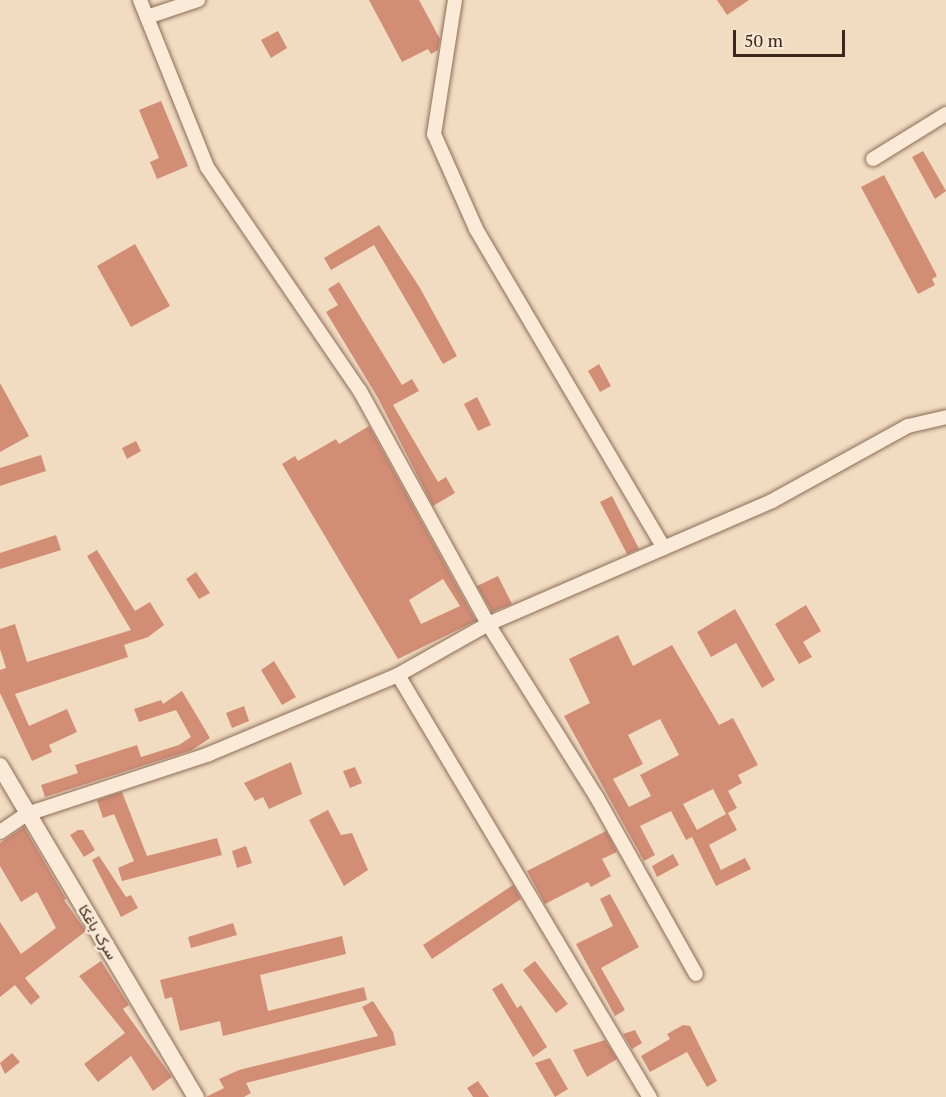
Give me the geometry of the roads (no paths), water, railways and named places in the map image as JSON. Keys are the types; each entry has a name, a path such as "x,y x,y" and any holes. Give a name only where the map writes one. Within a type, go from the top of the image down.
{"street":[{"path":"140,0 207,167 360,391 488,624 596,796 696,974"},
{"path":"147,17 198,0"},
{"path":"455,0 434,134 476,229 664,548"},
{"path":"873,159 946,114"},
{"path":"0,832 27,814 209,754 398,675 488,624 772,501 908,426 946,417"},
{"path":"398,675 651,1097"},
{"name":"سرک باغکا","path":"0,766 196,1097"}]}
